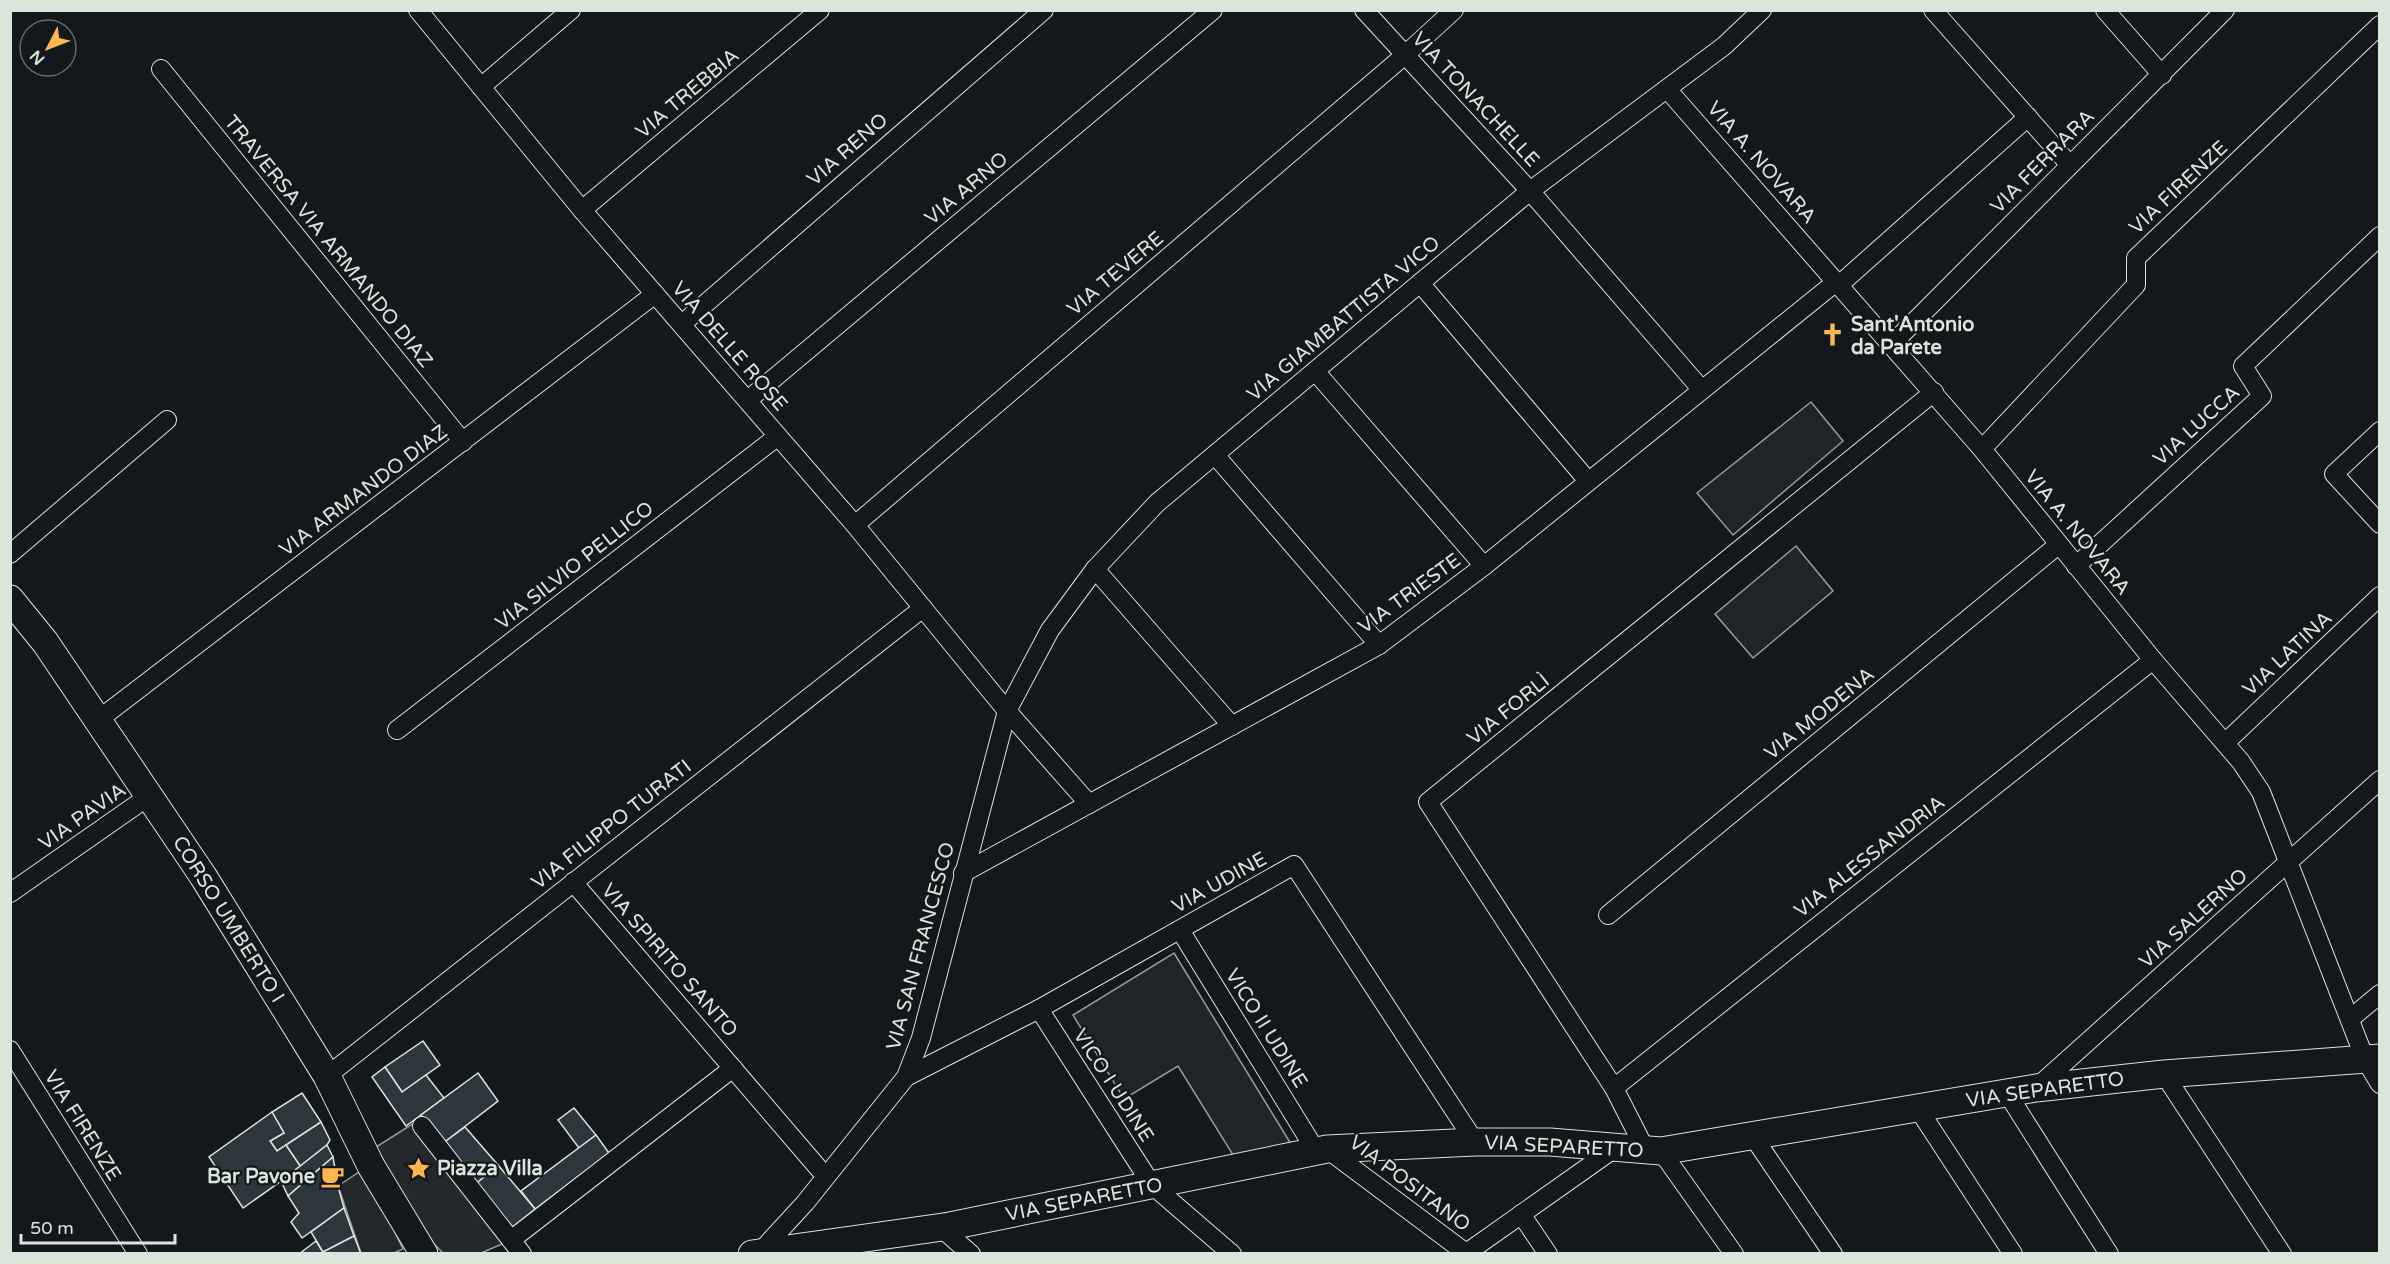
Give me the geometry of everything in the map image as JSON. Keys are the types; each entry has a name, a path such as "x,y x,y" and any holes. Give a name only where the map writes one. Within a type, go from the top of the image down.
{"street":[{"name":"VIA DELLE ROSE","path":"418,10 582,210 855,525 1007,711 1089,804"},
{"path":"481,87 571,10"},
{"name":"VIA TREBBIA","path":"582,210 820,10"},
{"name":"VIA RENO","path":"682,324 1044,10"},
{"name":"VIA ARNO","path":"748,400 1213,10"},
{"name":"VIA TONACHELLE","path":"1364,10 1530,191 1702,390"},
{"name":"VIA TEVERE","path":"855,525 1405,55 1454,10"},
{"name":"VIA GIAMBATTISTA VICO","path":"1007,711 1050,630 1095,569 1157,503 1530,191 1724,46 1762,10"},
{"path":"1933,10 2069,164"},
{"path":"2104,10 2162,75"},
{"name":"VIA FERRARA","path":"1891,345 2225,10"},
{"name":"VIA FIRENZE","path":"1982,449 2136,285 2136,258 2379,25"},
{"name":"TRAVERSA VIA ARMANDO DIAZ","path":"161,69 463,442"},
{"name":"VIA A. NOVARA","path":"1667,88 1934,392 2153,660 2241,762 2260,792 2290,862 2350,1019 2372,1058 2379,1084"},
{"name":"VIA TRIESTE","path":"963,873 1379,645 1484,566 1702,390 1838,284 2028,117"},
{"name":"VIA LUCCA","path":"2076,566 2262,396 2243,366 2379,236"},
{"path":"1420,283 1588,481"},
{"name":"VIA ARMANDO DIAZ","path":"98,720 655,294"},
{"path":"1316,372 1484,566"},
{"name":"VIA FORLÌ","path":"1734,1254 1653,1150 1428,802 1934,392"},
{"path":"10,554 168,420"},
{"path":"2379,431 2334,474 2379,524"},
{"name":"VIA SILVIO PELLICO","path":"397,730 778,436"},
{"path":"1215,455 1379,645"},
{"name":"VIA MODENA","path":"1608,915 2058,545"},
{"path":"1095,569 1232,726"},
{"name":"VIA LATINA","path":"2225,743 2379,596"},
{"name":"CORSO UMBERTO I","path":"10,599 45,642 203,876 327,1076 370,1166 419,1252"},
{"name":"VIA FILIPPO TURATI","path":"327,1076 923,608"},
{"name":"VIA ALESSANDRIA","path":"1614,1088 2153,660"},
{"name":"VIA SAN FRANCESCO","path":"756,1252 819,1187 906,1077 921,1038 1007,711"},
{"name":"VIA SALERNO","path":"2036,1088 2379,780"},
{"name":"VIA PAVIA","path":"10,893 149,796"},
{"name":"VIA UDINE","path":"906,1077 1039,1009 1294,866 1475,1142"},
{"name":"VIA SPIRITO SANTO","path":"573,882 820,1170"},
{"name":"VICO II UDINE","path":"1180,930 1322,1150"},
{"path":"2350,1019 2379,994"},
{"name":"VICO I UDINE","path":"1039,1009 1152,1185 1232,1254"},
{"name":"VIA FIRENZE","path":"10,1050 138,1254"},
{"name":"VIA SEPARETTO","path":"756,1252 940,1227 1322,1150 1475,1142 1550,1142 1653,1150 2036,1088 2164,1074 2372,1058"},
{"name":"VIA SPIRITO SANTO","path":"517,1247 733,1068"},
{"path":"2164,1074 2282,1254"},
{"path":"2007,1093 2109,1254"},
{"path":"1917,1107 2013,1254"},
{"path":"422,1126 517,1247"},
{"path":"1752,1135 1833,1254"},
{"path":"1465,1253 1615,1148"},
{"name":"VIA POSITANO","path":"1322,1150 1465,1253"},
{"path":"1521,1214 1548,1254"},
{"path":"940,1227 971,1254"}],"shaded area":[{"path":"1811,402 1843,441 1733,535 1697,493"},
{"path":"1796,546 1833,591 1753,658 1715,614"},
{"path":"1174,953 1291,1144 1233,1155 1178,1066 1124,1099 1073,1015"},
{"name":"Piazza Villa","path":"414,1123 507,1242 481,1253 443,1253 434,1244 376,1147"},
{"path":"359,1172 392,1226 403,1249 394,1253 361,1253 338,1186"}],"building":[{"path":"423,1041 440,1065 402,1092 385,1067"},
{"path":"385,1067 402,1092 426,1075 444,1098 406,1126 372,1077"},
{"path":"478,1073 498,1101 442,1144 421,1115"},
{"path":"302,1093 321,1122 277,1151 270,1141 284,1133 272,1112"},
{"path":"574,1108 596,1135 579,1148 558,1120"},
{"path":"272,1112 284,1133 270,1141 277,1151 286,1145 301,1167 243,1208 209,1157"},
{"path":"321,1122 330,1140 301,1167 286,1145"},
{"path":"465,1127 498,1165 477,1183 442,1144"},
{"path":"596,1135 609,1153 535,1209 521,1191"},
{"path":"327,1145 333,1157 288,1196 281,1181"},
{"path":"333,1157 344,1208 302,1238 291,1222 299,1213 288,1196"},
{"path":"498,1165 535,1209 510,1229 477,1183"},
{"path":"344,1208 354,1236 323,1252 311,1232"},
{"path":"354,1236 361,1254 324,1254 323,1252"},
{"path":"316,1241 324,1254 299,1254"}],"place":[{"name":"Sant'Antonio da Parete","path":"1833,335"},
{"name":"Piazza Villa","path":"419,1168"},
{"name":"Bar Pavone","path":"333,1176"}]}
